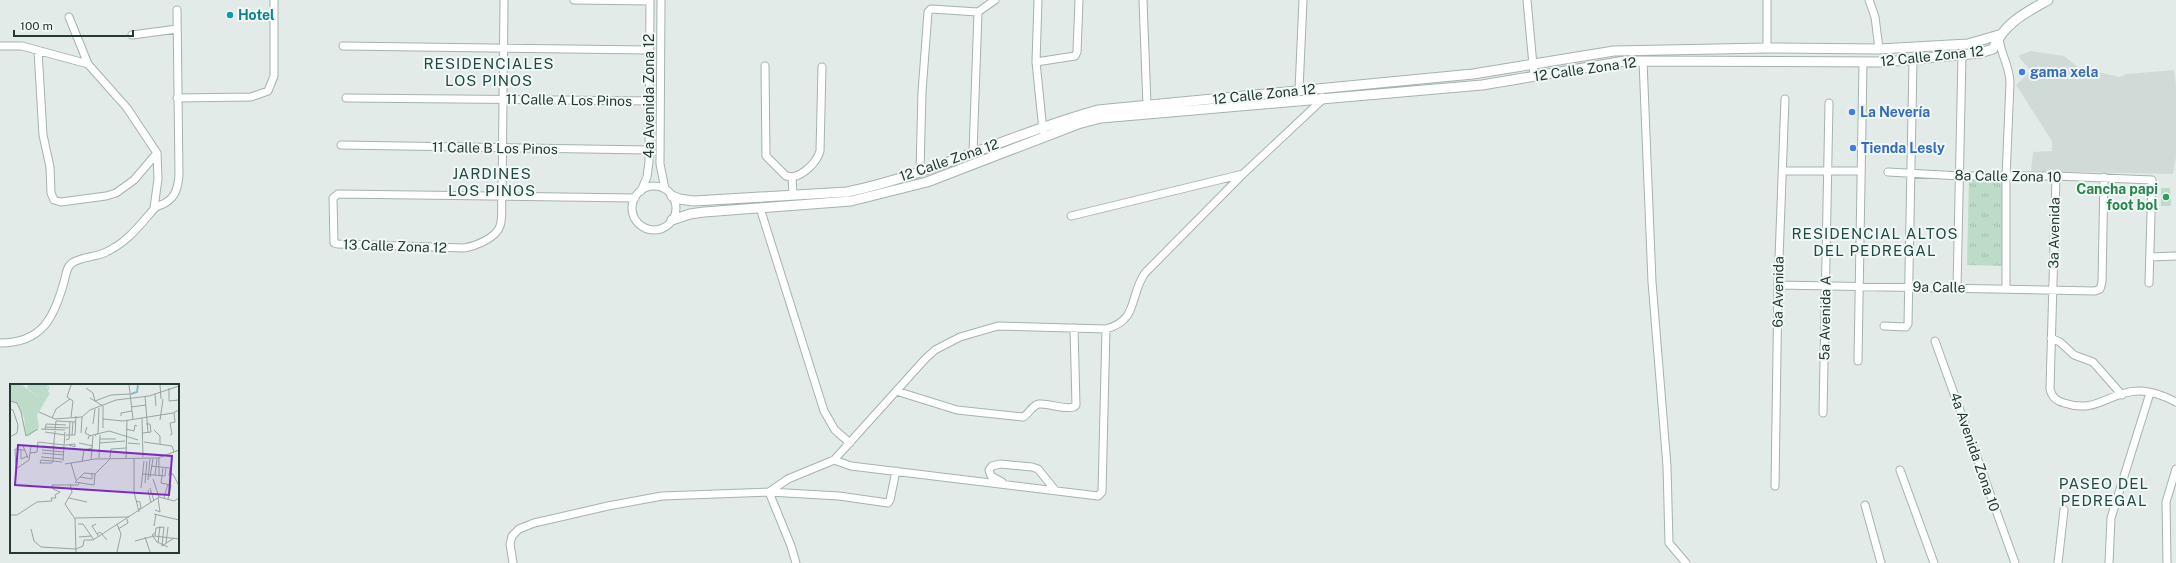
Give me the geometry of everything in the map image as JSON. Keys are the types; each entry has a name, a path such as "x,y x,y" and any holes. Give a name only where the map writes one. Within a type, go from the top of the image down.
{"street":[{"path":"177,98 252,97 268,91 274,76 274,0"},
{"path":"504,0 502,198 635,198"},
{"path":"574,0 650,0"},
{"name":"4a Avenida Zona 12","path":"641,191 649,170 650,0"},
{"name":"4a Avenida Zona 12","path":"661,0 660,164 668,193"},
{"path":"920,171 922,92 928,12 931,9 978,12 995,0"},
{"path":"1038,0 1036,62 1042,127 1045,137"},
{"path":"1036,62 1075,56 1077,52 1079,0"},
{"path":"1143,0 1147,105"},
{"path":"1299,90 1303,0"},
{"path":"1527,0 1534,76"},
{"path":"1767,0 1767,48"},
{"path":"1869,0 1875,18 1879,49"},
{"path":"2006,289 2006,177 2010,83 2009,70 2000,50 1999,35 2018,17 2048,0"},
{"path":"0,343 26,339 45,326 59,297 68,268 72,263 105,253 122,244 138,229 154,208 168,201 178,188 177,10"},
{"path":"973,153 978,12"},
{"path":"69,17 88,64 127,108 157,153 158,179 154,208"},
{"path":"132,35 177,29"},
{"name":"12 Calle Zona 12","path":"668,193 694,201 847,192 869,188 973,153 1042,127 1098,110 1473,74 1614,51 1767,48 1879,49 1968,44 1999,35"},
{"name":"12 Calle Zona 12","path":"672,220 697,213 851,202 927,182 1078,124 1101,118 1482,85 1609,63 1703,60 1863,62 1962,56 1993,49 1999,35"},
{"path":"0,46 22,46 88,64"},
{"path":"343,46 649,50"},
{"path":"1703,50 1703,60"},
{"path":"38,51 43,135 50,167 51,193 54,200 58,202 99,197 116,193 134,180 157,153"},
{"path":"1957,288 1961,176 1962,56"},
{"path":"1884,326 1908,326 1914,60"},
{"path":"1643,61 1652,282 1666,466 1669,543 1686,563"},
{"path":"1858,361 1863,62"},
{"path":"765,66 765,153 771,162 786,176 792,177 800,175 814,163 820,152 822,67"},
{"path":"769,492 788,479 834,460 926,358 935,350 969,333 998,326 1106,329 1117,325 1129,315 1137,287 1146,273 1243,174 1322,100 1321,88"},
{"name":"11 Calle A Los Pinos","path":"346,98 649,101"},
{"name":"6a Avenida","path":"1774,486 1778,285 1785,99"},
{"name":"5a Avenida A","path":"1823,413 1829,103"},
{"name":"11 Calle B Los Pinos","path":"341,145 649,150"},
{"path":"1782,171 1861,171"},
{"name":"8a Calle Zona 10","path":"1888,172 1961,176 2104,177 2152,180 2150,257"},
{"path":"1071,216 1243,174"},
{"name":"3a Avenida","path":"2056,176 2050,389 2055,399 2076,407 2086,407 2136,391 2150,392"},
{"path":"792,177 793,195"},
{"name":"9a Calle","path":"1778,285 2092,292 2100,289 2102,282 2104,177"},
{"path":"653,186 668,193 676,208 672,220 668,225 656,230 643,227 634,217 632,211 635,198 641,191 653,186"},
{"name":"13 Calle Zona 12","path":"338,194 502,198 501,220 498,229 477,245 464,248 338,244 334,243 332,239 333,198 334,195 338,194"},
{"path":"760,208 824,411 835,430 850,443"},
{"path":"2149,283 2150,257 2176,256"},
{"path":"896,391 957,410 1023,417 1028,415 1034,406 1040,404 1052,407 1074,407 1076,405 1074,328"},
{"path":"834,460 851,466 1098,496 1102,492 1106,329"},
{"path":"2051,338 2060,342 2074,355 2093,362 2122,395"},
{"name":"4a Avenida Zona 10","path":"1935,341 2014,563"},
{"path":"2109,563 2111,518 2150,392 2176,402"},
{"path":"1006,484 991,476 989,470 992,466 1000,464 1038,469 1055,490"},
{"path":"2167,563 2166,502 2176,469"},
{"path":"1900,470 1934,563"},
{"path":"513,563 510,544 512,536 519,529 534,523 608,506 662,496 769,492 839,496 888,503 896,472"},
{"path":"769,492 791,546 796,563"},
{"path":"1864,505 1881,563"},
{"path":"2058,563 2064,510"}],"shaded area":[{"path":"2031,51 2064,56 2078,67 2119,77 2127,74 2174,70 2176,85 2176,157 2173,174 2031,171 2033,152 2052,151 2052,141 2016,85 2031,71 2018,56"}],"green space":[{"path":"1969,179 2009,180 2008,266 1967,265"},
{"name":"Cancha papi foot bol","path":"2161,188 2170,188 2171,206 2161,206"}],"place":[{"name":"Hotel","path":"230,15"},
{"name":"gama xela","path":"2022,72"},
{"name":"La Nevería","path":"1852,112"},
{"name":"Tienda Lesly","path":"1853,148"},
{"name":"Cancha papi foot bol","path":"2166,197"}],"district":[{"name":"RESIDENCIALES LOS PINOS","path":"489,72"},
{"name":"JARDINES LOS PINOS","path":"492,182"},
{"name":"RESIDENCIAL ALTOS DEL PEDREGAL","path":"1875,242"},
{"name":"PASEO DEL PEDREGAL","path":"2104,492"}]}
